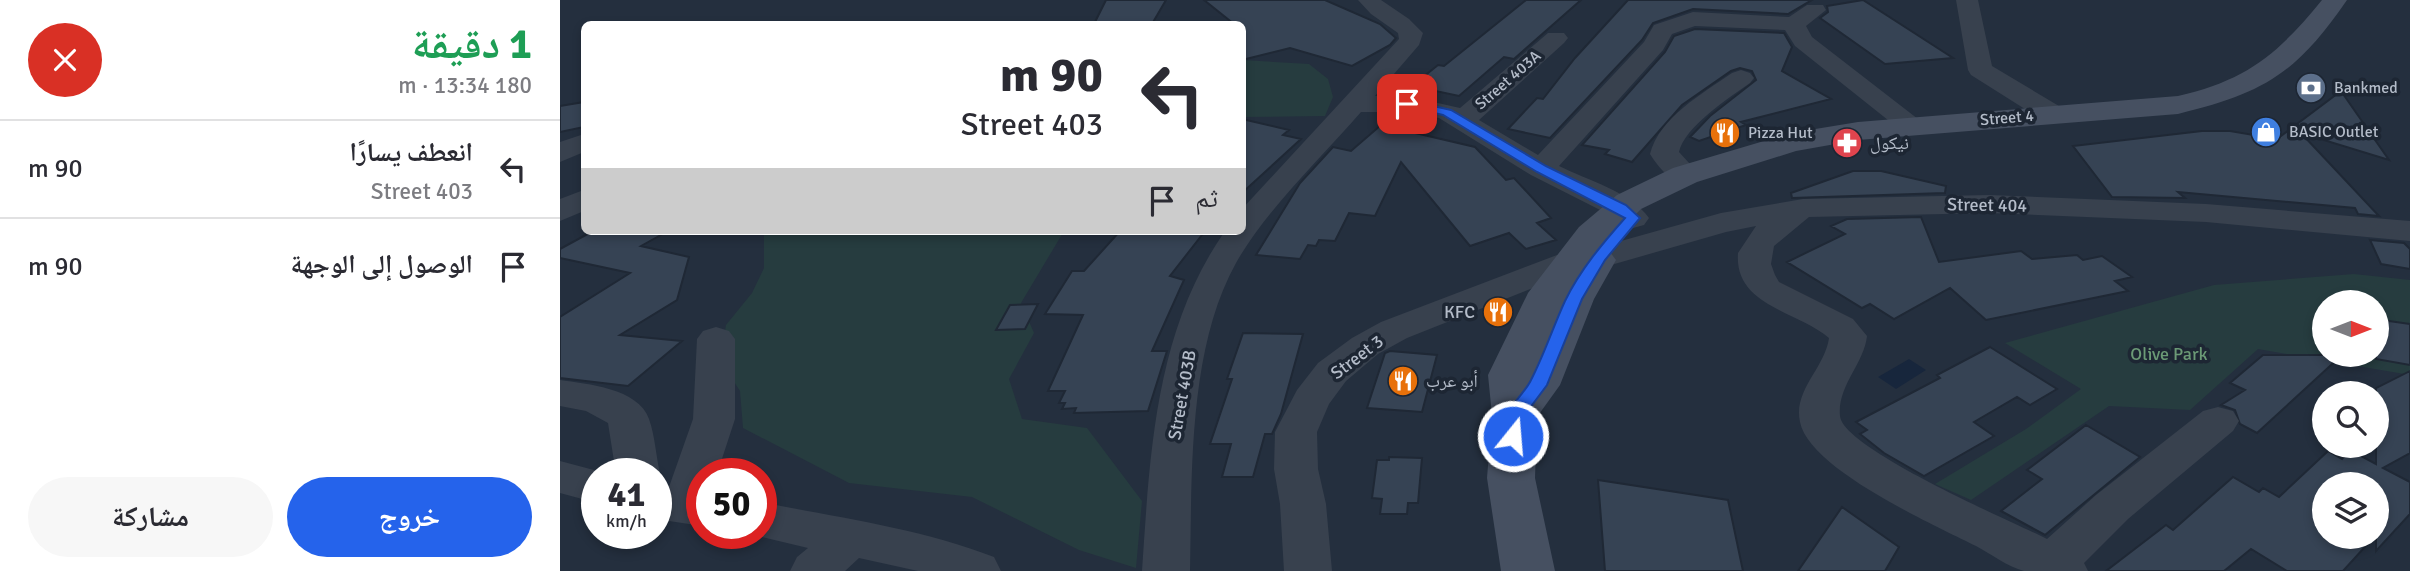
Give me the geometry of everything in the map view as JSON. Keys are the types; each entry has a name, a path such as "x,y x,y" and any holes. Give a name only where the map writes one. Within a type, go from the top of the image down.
{"main road":[{"name":"Street 4","path":"1528,571 1511,478 1515,415 1538,385 1571,280 1635,207 1685,176 1791,142 1913,126 2178,106 2224,96 2271,72 2299,46 2335,0"}],"street":[{"path":"1376,7 1406,0"},
{"path":"1967,0 1980,70 2054,114"},
{"name":"Street 403B","path":"1246,225 1411,40 1411,33 1402,22 1376,7"},
{"path":"1541,169 1655,45 1662,30 1693,19 1793,24 1815,10"},
{"path":"1793,24 1802,41 1913,126"},
{"name":"Street 403A","path":"1460,122 1556,38"},
{"path":"1685,176 1664,154 1667,141 1701,108 1741,78"},
{"path":"1353,104 1391,103 1432,107 1447,112 1541,169 1635,207"},
{"name":"Street 404","path":"1571,280 1721,223 1803,208 2010,205 2206,213 2410,230"},
{"path":"1803,208 1762,235 1752,259 1759,280 1767,289 1840,327 1848,336 1849,342 1832,371 1820,404 1821,426 1839,449 1966,522 2058,567 2112,507 2218,421"},
{"name":"Street 403B","path":"1166,571 1172,447 1183,372 1202,303 1230,244 1238,235"},
{"name":"Street 3","path":"1458,306 1571,280"},
{"name":"Street 3","path":"1308,571 1303,504 1296,469 1296,432 1311,400 1332,372 1365,346 1394,330 1458,306 1571,280"},
{"path":"681,505 714,419 716,339"},
{"path":"560,393 588,397 617,408 628,418 635,458"},
{"path":"560,477 581,483"},
{"path":"777,523 852,536 942,557 977,571"},
{"path":"814,571 852,536"}],"green space":[{"path":"1246,60 1309,64 1328,79 1333,97 1325,116 1246,117"},
{"path":"764,235 1062,235 1021,303 1034,333 1009,379 1022,419 1087,428 1142,501 1136,568 1079,550 972,497 849,483 743,428 740,391 720,360 726,325 752,293 764,268"},
{"name":"Olive Park","path":"2354,274 2410,280 2410,375 2369,368 2389,368 2389,290 2312,290 2312,358 2258,349 2190,410 2109,406 1971,500 1935,484 2026,429 2081,389 2005,343 2214,285"}],"water":[{"path":"1909,359 1926,370 1896,389 1878,377"}],"building":[{"path":"1106,0 1166,0 1154,21 1096,21"},
{"path":"1204,0 1325,0 1380,24 1396,38 1390,45 1352,66 1290,48 1246,59 1246,21 1230,21"},
{"path":"1526,0 1581,0 1514,59 1504,57 1459,96 1412,86 1438,65 1444,66"},
{"path":"1628,0 1812,0 1788,14 1693,9 1653,23 1642,40 1550,138 1508,129 1537,98 1543,99 1575,58"},
{"path":"1863,0 1953,58 1885,64 1820,18 1828,12 1827,6"},
{"path":"1695,29 1784,33 1792,47 1782,71 1831,99 1741,122 1746,125 1699,141 1690,137 1710,116 1756,80 1752,71 1740,68 1731,71 1682,105 1632,162 1605,154 1609,150 1582,145 1665,52 1674,36"},
{"path":"2341,91 2389,160 2301,133 2379,216 2358,214 2355,208 2178,192 2185,198 2112,197 2073,146 2202,131 2230,131 2277,139"},
{"path":"581,102 581,128 560,132 560,106"},
{"path":"1246,120 1289,130 1283,135 1301,139 1246,189"},
{"path":"1381,125 1475,147 1506,180 1514,178 1551,218 1537,223 1556,240 1526,249 1509,233 1470,246 1401,162 1375,216 1349,213 1335,241 1319,240 1316,246 1308,245 1300,259 1256,255 1300,183 1333,147 1351,151"},
{"path":"1853,171 1881,171 1946,186 1945,193 1792,198 1791,193"},
{"path":"1921,217 1939,262 2021,251 2032,259 2077,255 2083,260 2102,256 2132,277 2115,281 2128,291 1986,320 1950,288 1894,319 1870,304 1862,308 1787,262 1845,234 1831,226 1847,219"},
{"path":"586,235 661,235 641,246 689,257 677,300 620,335 682,341 628,386 560,378 560,317 630,273 560,258 560,249"},
{"path":"1116,235 1202,235 1170,276 1184,280 1152,351 1167,351 1148,411 1074,413 1076,408 1062,409 1065,403 1059,403 1065,391 1048,391 1083,315 1045,314 1072,271 1084,271"},
{"path":"2370,240 2404,243 2410,249 2410,269 2381,264"},
{"path":"1038,304 1025,329 996,330 1010,305"},
{"path":"2389,321 2410,324 2410,365 2389,361"},
{"path":"1243,333 1303,334 1281,414 1272,434 1265,434 1253,477 1222,477 1231,444 1210,444 1232,379 1227,379"},
{"path":"1990,347 2057,389 2030,405 2017,397 1974,422 1994,436 1924,476 1884,453 1860,434 1867,430 1856,422 1940,378 1937,375"},
{"name":"أبو عرب","path":"1390,351 1437,355 1422,412 1367,408 1385,353"},
{"path":"2263,355 2312,355 2312,368 2328,368 2257,433 2240,424 2235,410 2221,405 2245,390 2230,383"},
{"path":"2410,371 2410,453 2383,468 2410,482 2410,514 2389,537 2389,472 2312,472 2312,549 2363,549 2343,571 2287,571 2251,549 2224,571 2106,571 2166,525 2173,530 2233,477 2259,492 2263,488 2279,497 2321,458 2365,458 2376,464 2376,458 2389,458 2389,382"},
{"path":"2086,425 2140,457 2045,535 2001,511 2042,479 2027,470"},
{"path":"1389,457 1422,458 1418,503 1408,503 1407,514 1380,514 1382,499 1372,498 1377,460 1389,460"},
{"path":"1598,480 1728,500 1743,571 1605,571"},
{"path":"1842,507 1899,547 1885,571 1798,571"}],"place":[{"name":"Bankmed","path":"2311,88"},
{"name":"BASIC Outlet","path":"2266,132"},
{"name":"Pizza Hut","path":"1725,133"},
{"name":"نيكول","path":"1847,143"},
{"name":"KFC","path":"1498,312"},
{"name":"أبو عرب","path":"1403,381"}],"route":[{"path":"1407,104 1447,112 1541,169 1621,208 1633,218 1598,258 1574,299 1538,385 1515,415 1513,436"}]}
